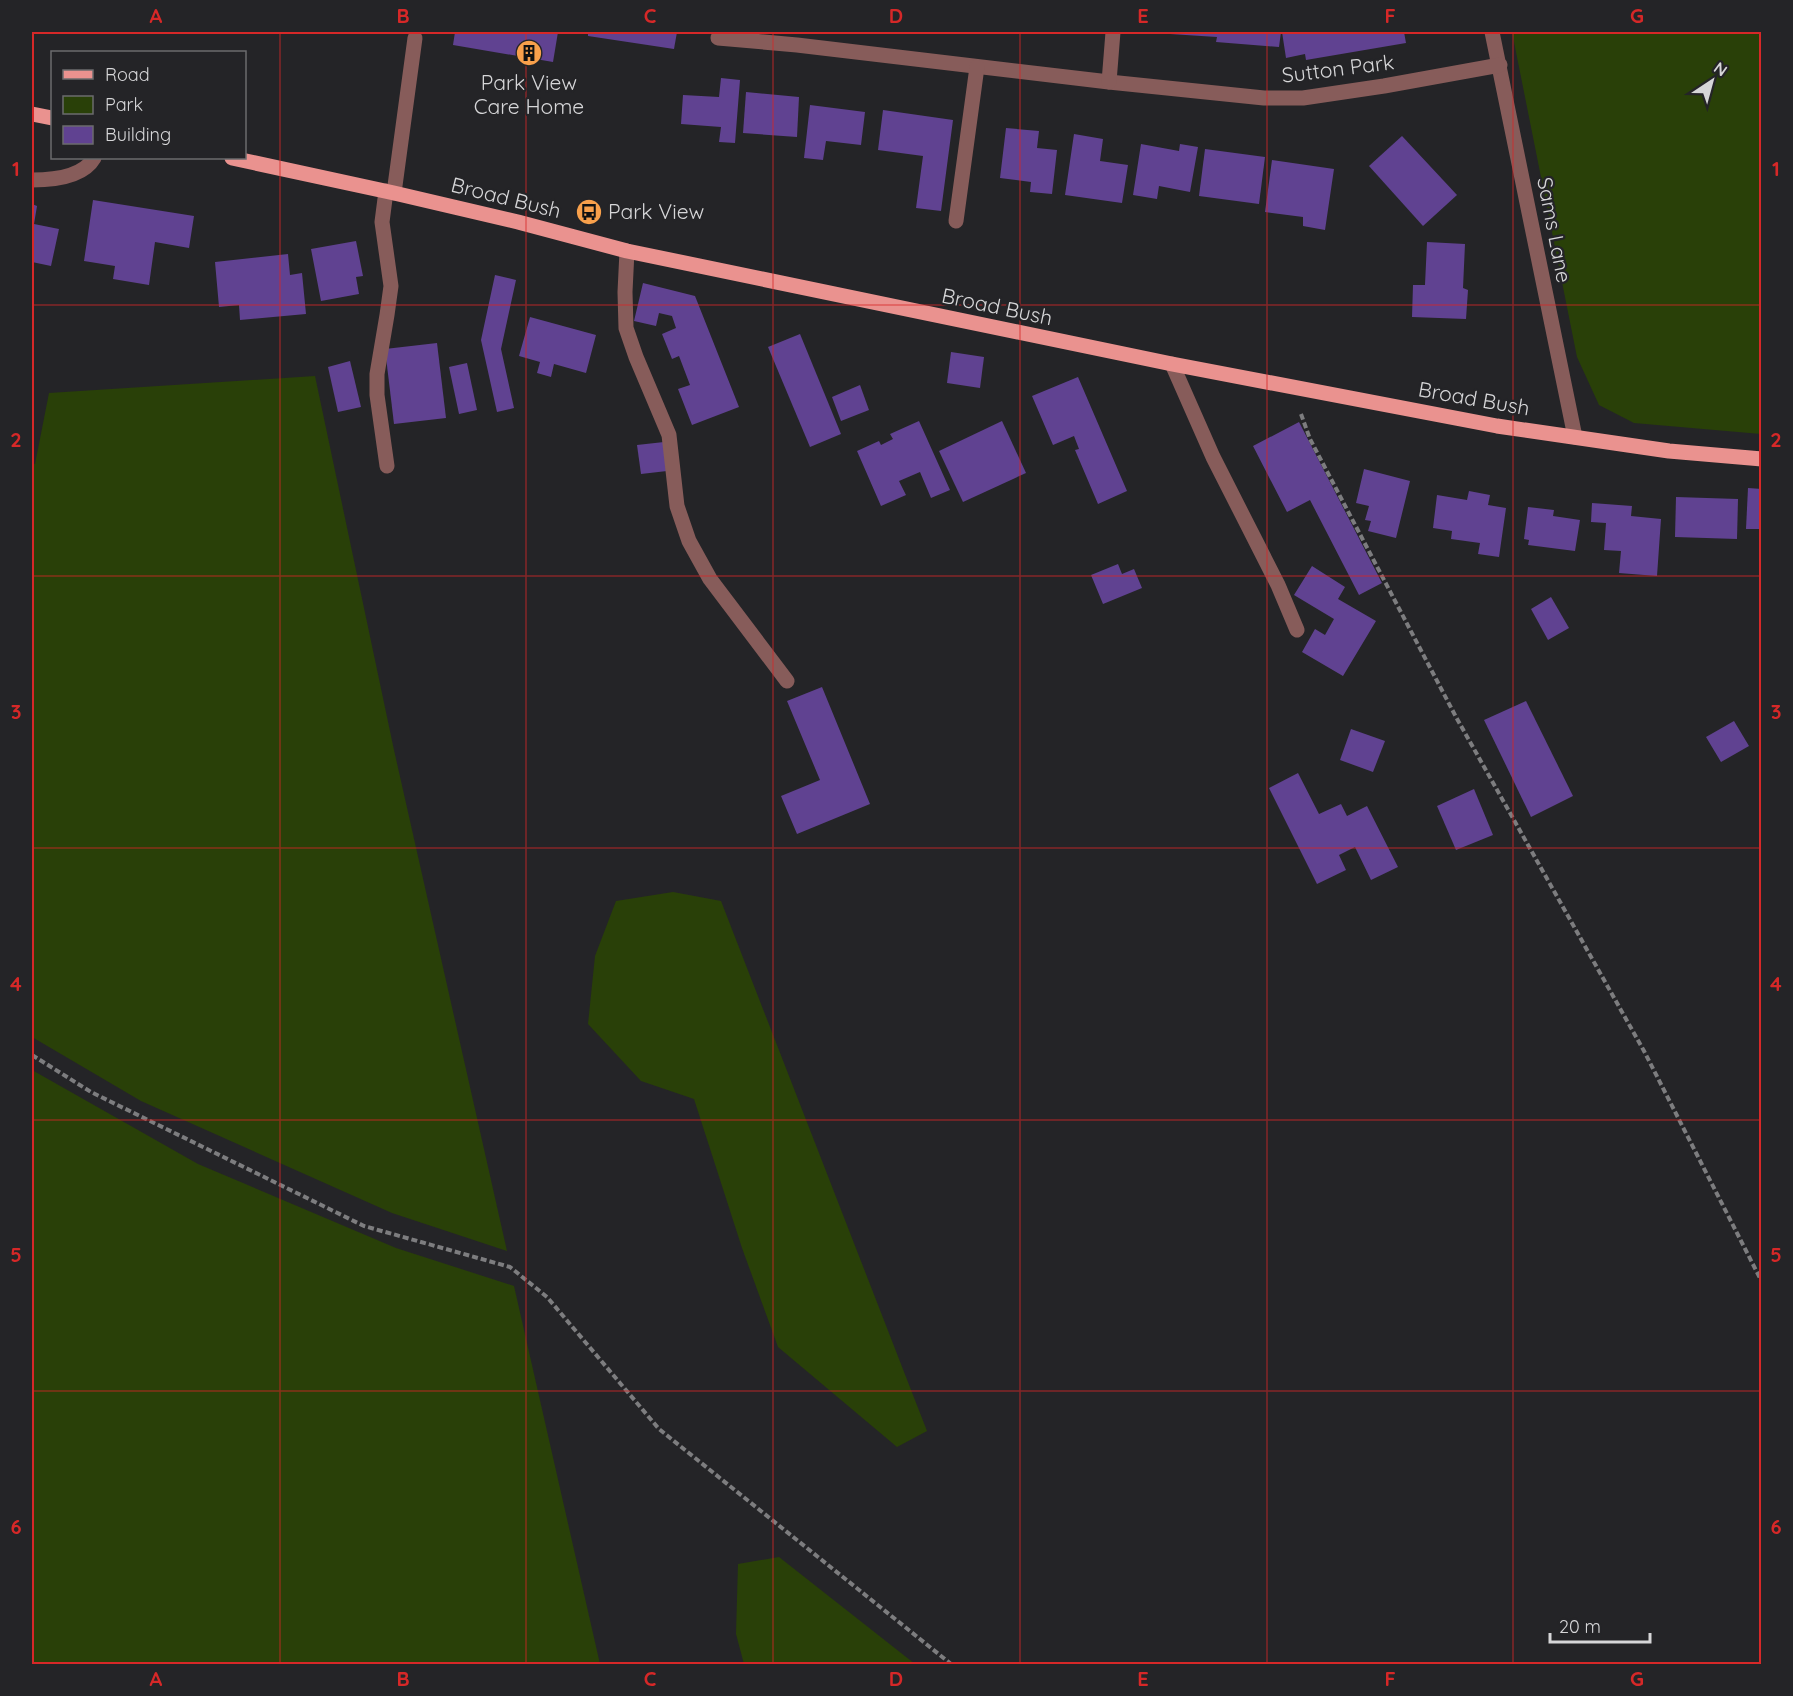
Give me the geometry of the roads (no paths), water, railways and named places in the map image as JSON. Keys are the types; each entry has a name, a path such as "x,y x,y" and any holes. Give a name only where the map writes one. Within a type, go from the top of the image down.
{"main road":[{"path":"32,114 51,118"},
{"name":"Broad Bush","path":"237,159 518,222 627,251 1172,364 1497,426 1669,451 1761,459"}],"street":[{"path":"1109,82 1113,32"},
{"name":"Sams Lane","path":"1492,32 1575,437"},
{"path":"387,466 376,374 391,286 382,222 390,192 415,38"},
{"name":"Sutton Park","path":"718,38 798,38 977,67 1264,98 1303,99 1500,65"},
{"path":"956,220 977,67"},
{"path":"32,180 71,174 83,169 93,159"},
{"path":"627,251 626,328 669,435 676,506 689,541 710,579 787,681"},
{"path":"1172,364 1213,457 1278,585 1296,630"}],"place":[{"name":"Park View Care Home","path":"529,53"},
{"name":"Park View","path":"589,212"}]}
